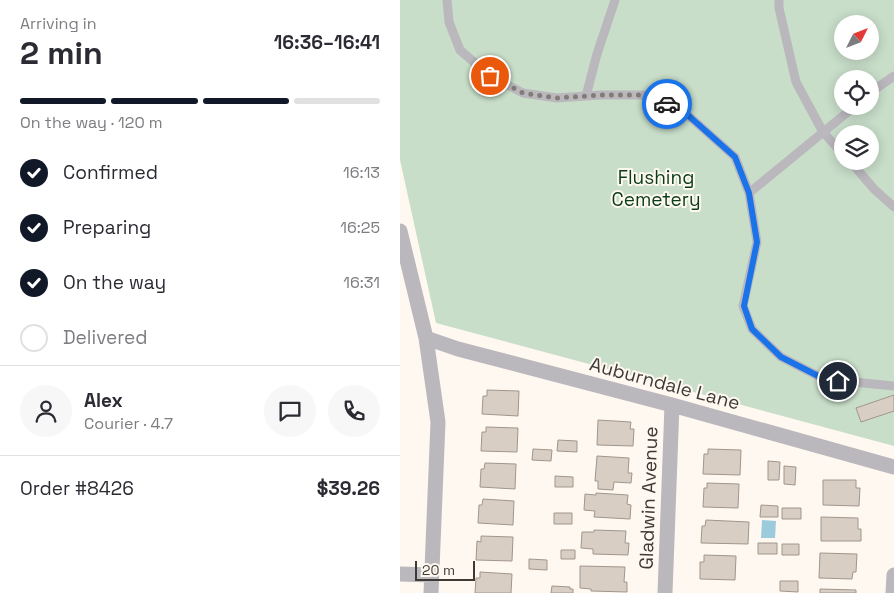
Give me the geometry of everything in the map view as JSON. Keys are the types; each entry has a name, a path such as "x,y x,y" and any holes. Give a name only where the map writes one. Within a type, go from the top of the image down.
{"street":[{"path":"400,231 426,338 438,422 431,593"},
{"name":"Auburndale Lane","path":"426,338 452,347 672,405 894,467"},
{"name":"Gladwin Avenue","path":"665,593 672,405"},
{"path":"400,574 431,575"},
{"path":"893,593 894,574"}],"lane":[{"path":"447,0 449,22 460,50 490,76 523,93 557,98 643,95 681,109 735,157 749,193 757,242 744,306 752,329 781,357 824,379 894,386"},
{"path":"586,96 597,54 615,0"},
{"path":"779,0 779,8 796,82 824,132 834,144"},
{"path":"879,87 894,76"},
{"path":"749,193 844,115"},
{"path":"858,170 874,189 894,207"}],"green space":[{"name":"Flushing Cemetery","path":"400,0 894,0 894,446 436,323 400,160"}],"water":[{"path":"762,520 776,521 775,538 761,538"}],"building":[{"path":"487,390 519,391 518,416 482,414 483,396 487,396"},
{"path":"894,395 894,411 861,422 856,408"},
{"path":"598,420 631,422 630,429 634,429 633,446 597,445"},
{"path":"486,427 518,428 517,452 481,451 482,432 486,432"},
{"path":"558,440 577,441 577,452 557,451"},
{"path":"533,449 552,450 551,461 532,460"},
{"path":"708,449 741,450 740,475 703,474 704,454 708,454"},
{"path":"597,456 629,458 628,473 632,473 631,483 614,482 613,490 598,489 598,481 595,481"},
{"path":"768,461 780,462 779,480 768,480"},
{"path":"485,463 516,464 515,489 480,487 481,469 484,469"},
{"path":"784,466 796,467 795,485 784,484"},
{"path":"555,476 573,477 573,487 555,487"},
{"path":"823,480 856,480 856,488 860,488 859,506 823,505"},
{"path":"707,483 739,484 738,508 703,507 704,488 707,488"},
{"path":"596,493 628,495 627,504 631,505 630,519 594,517 595,511 584,510 585,494 596,495"},
{"path":"483,499 514,501 513,525 478,523 479,505 482,505"},
{"path":"761,505 778,506 778,517 760,517"},
{"path":"782,508 801,508 801,519 782,519"},
{"path":"554,513 572,513 572,524 554,524"},
{"path":"821,517 858,518 858,529 861,529 861,541 821,541"},
{"path":"706,520 749,522 748,544 701,543 702,526 705,526"},
{"path":"594,530 626,531 625,543 629,543 628,555 593,554 593,549 581,548 582,532 594,532"},
{"path":"481,536 513,537 512,561 476,560 477,541 481,542"},
{"path":"758,543 777,543 777,554 758,554"},
{"path":"782,544 799,544 799,555 782,555"},
{"path":"561,550 575,550 575,559 561,559"},
{"path":"820,553 857,554 856,572 853,572 852,579 819,578"},
{"path":"704,555 736,556 735,580 700,579 700,562 704,562"},
{"path":"529,559 547,560 547,570 529,569"},
{"path":"580,566 625,567 624,582 627,582 627,592 591,591 591,589 580,588"},
{"path":"480,572 512,574 511,593 475,593 476,578 480,578"},
{"path":"780,581 798,581 798,592 780,591"},
{"path":"552,586 570,587 570,589 573,589 573,593 551,593"},
{"path":"820,589 856,590 856,593 820,593"}],"way so far":[{"path":"490,76 523,93 557,98 643,95 667,104"}],"route":[{"path":"667,104 681,109 735,157 749,193 757,242 744,306 752,329 781,357 824,379 838,381"}]}
